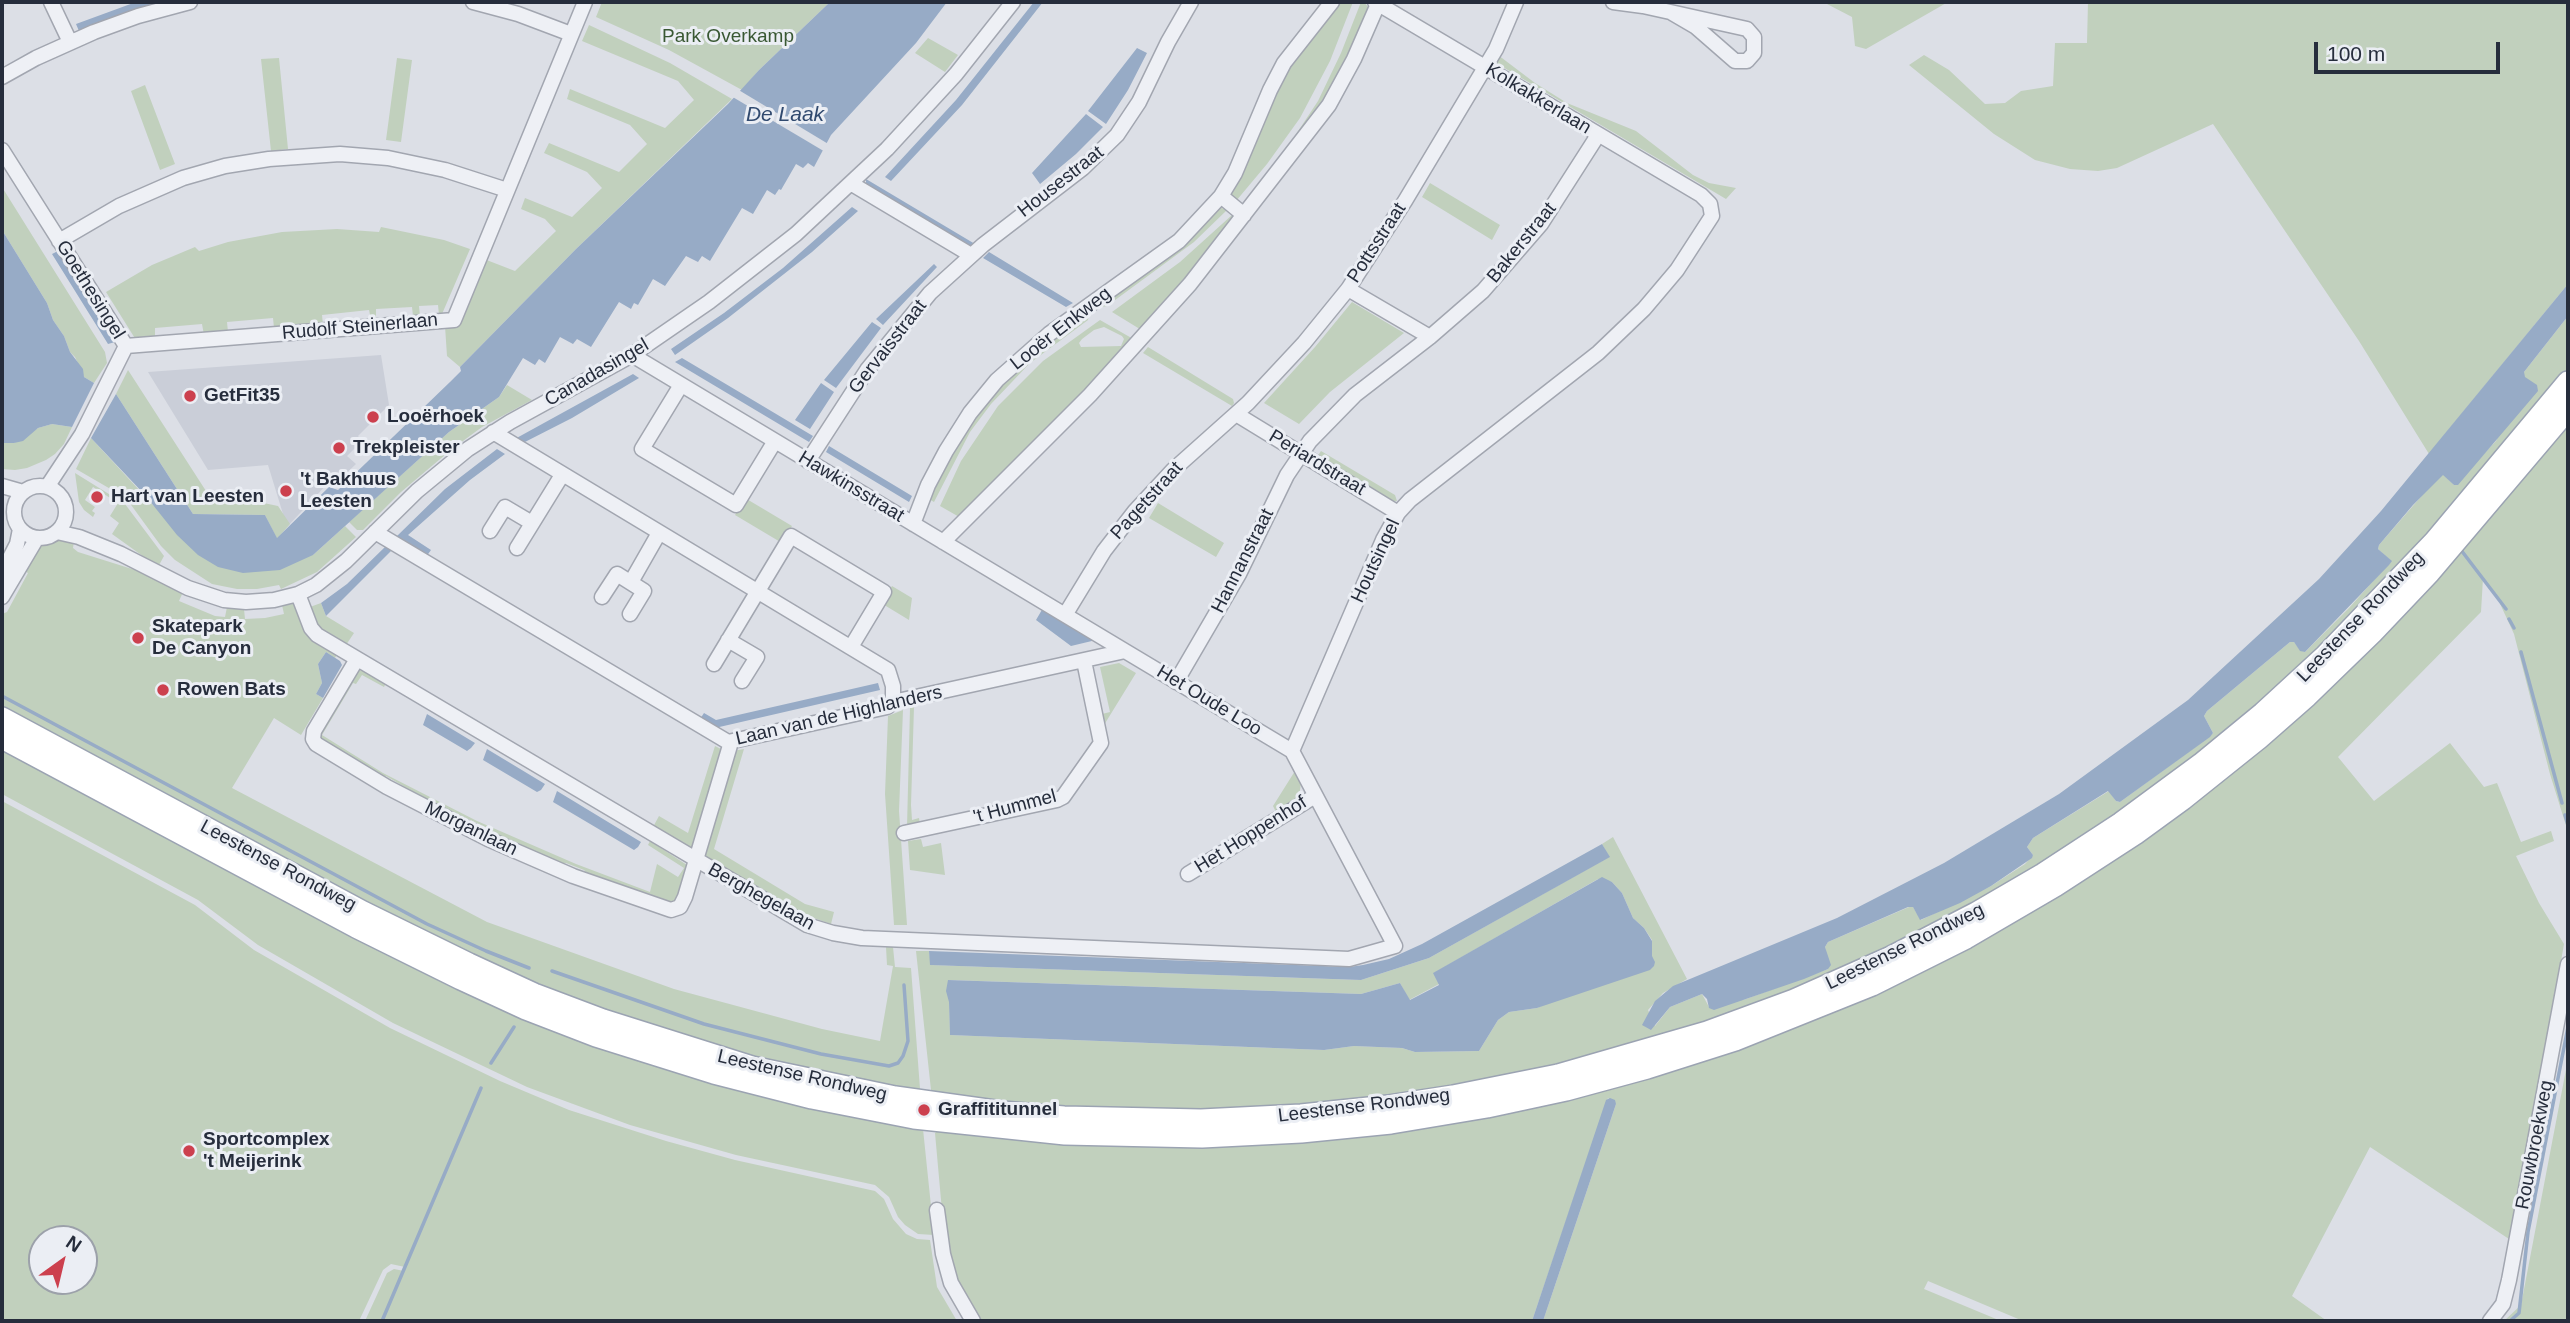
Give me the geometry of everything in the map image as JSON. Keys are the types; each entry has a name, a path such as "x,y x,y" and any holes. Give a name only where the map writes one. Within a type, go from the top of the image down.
{"main road":[{"name":"Leestense Rondweg","path":"941,1113 1164,1121 1301,1115 1422,1101 1540,1079 1662,1047 1761,1013 1862,971 1976,913 2059,864 2145,806 2245,728 2325,656 2390,590 2568,382"},
{"name":"Leestense Rondweg","path":"2,737 418,959 526,1009 618,1043 725,1077 842,1105 914,1109 1065,1134 1177,1137 1301,1132 1424,1118 1547,1095 1658,1065 1769,1027 1872,985 1954,944 2055,886 2135,834 2241,753 2307,696 2391,614 2568,409"},
{"name":"Leestense Rondweg","path":"2,718 363,912 534,994 634,1031 741,1064 914,1109"}],"street":[{"path":"51,2 70,42"},
{"path":"2,77 70,42 138,16 190,2"},
{"path":"473,2 518,14 571,34"},
{"name":"Rudolf Steinerlaan","path":"126,346 454,320 584,2"},
{"name":"Canadasingel","path":"57,532 79,537 121,554 188,587 224,600 259,602 298,594 334,572 443,468 493,432 632,355 740,279 796,234 852,184 948,82 1013,2"},
{"name":"Housestraat","path":"983,245 1107,146 1139,102 1191,2"},
{"name":"Looër Enkweg","path":"913,524 928,485 946,451 970,413 997,380 1049,334 1179,242 1221,196 1235,173 1284,63 1332,2"},
{"name":"Pottsstraat","path":"1248,403 1304,343 1348,289 1405,201 1485,67 1500,41 1516,2"},
{"path":"1613,2 1643,6 1747,29 1756,41 1754,52 1747,61 1735,61 1696,27 1672,13"},
{"path":"1125,651 943,542 1099,385 1190,284 1335,95 1354,59 1377,3"},
{"name":"Kolkakkerlaan","path":"1377,3 1701,195"},
{"name":"Bakerstraat","path":"1310,441 1355,395 1430,337 1483,291 1513,259 1553,206 1598,135"},
{"name":"Goethesingel","path":"2,150 126,346 53,491"},
{"path":"59,241 101,215 176,181 225,166 269,159 340,155 388,158 445,170 507,190"},
{"path":"852,184 971,255"},
{"name":"Houtsingel","path":"1292,751 1383,540 1398,513 1410,500 1598,353 1644,309 1676,271 1709,223 1712,210 1701,195"},
{"path":"1221,196 1244,215"},
{"name":"Gervaisstraat","path":"808,461 847,398 894,335 930,293 983,245"},
{"path":"1348,289 1430,337"},
{"name":"Hawkinsstraat","path":"632,355 943,542"},
{"path":"681,385 642,449 736,505 775,441"},
{"name":"Pagetstraat","path":"1065,615 1104,551 1135,511 1172,470 1248,403"},
{"name":"Periardstraat","path":"1236,414 1398,513"},
{"path":"493,432 888,670 893,702"},
{"name":"Hannanstraat","path":"1176,682 1239,574 1283,483 1310,441"},
{"path":"517,548 562,475"},
{"path":"2,486 23,492"},
{"path":"2,497 14,509 20,529 37,538 57,532 66,515 66,507 53,491 37,486 23,492 14,509"},
{"path":"490,531 505,507 532,523"},
{"name":"Canadasingel","path":"66,515 83,531 121,554"},
{"path":"2,573 17,544 20,529"},
{"name":"Laan van de Highlanders","path":"376,532 731,742 887,707 893,702 1125,651"},
{"path":"631,582 659,533"},
{"path":"714,664 791,536 884,592 851,647"},
{"path":"2,597 37,538"},
{"path":"602,597 617,574 631,582 645,591 630,614"},
{"name":"Berghegelaan","path":"298,594 314,632 696,861 807,925 833,933 862,938 1349,959 1395,946 1315,796"},
{"path":"729,640 757,657 742,681"},
{"name":"Het Oude Loo","path":"1125,651 1292,751"},
{"name":"Morganlaan","path":"357,659 317,725 313,739 321,748 354,768 488,839 573,876 663,909 680,908 696,861"},
{"name":"'t Hummel","path":"904,833 1063,797 1101,743 1084,661"},
{"path":"696,861 731,742"},
{"path":"1292,751 1315,796"},
{"name":"Het Hoppenhof","path":"1188,874 1315,796"},
{"name":"Rouwbroekweg","path":"2490,1321 2503,1304 2509,1280 2568,964"},
{"path":"937,1210 943,1254 951,1283 972,1321"}],"shaded area":[{"path":"381,355 389,405 358,436 362,441 347,456 356,464 335,484 329,482 287,527 268,465 208,470 148,372"}],"green space":[{"name":"Park Overkamp","path":"602,2 830,2 759,70 742,90 669,50 596,17"},
{"path":"1336,2 1353,2 1330,61 1300,118 1236,201 1230,193 1282,76"},
{"path":"1361,2 1368,7 1366,21 1328,98 1245,204 1243,204 1279,160 1318,101"},
{"path":"1827,2 1948,2 1866,49 1855,46 1852,17"},
{"path":"2088,2 2568,2 2568,284 2429,454 2359,341 2213,124 2117,168 2098,171 2070,169 2035,160 1994,134 1909,65 1924,55 1949,70 1985,104 2005,103 2021,91 2053,86 2055,43 2087,43"},
{"path":"589,25 670,63 732,99 576,249 460,367 447,356 445,326 484,259 515,271 556,231 545,219 521,209 525,198 572,217 602,188 587,172 544,153 549,143 619,172 647,144 630,125 567,99 570,89 665,128 694,100 678,81 582,41"},
{"path":"928,38 958,55 945,72 915,53"},
{"path":"1498,55 1567,103 1636,131 1693,175 1709,183 1736,188 1726,199 1496,63"},
{"path":"279,58 288,149 271,151 261,59"},
{"path":"397,58 412,60 401,142 386,140"},
{"path":"145,85 175,164 160,170 131,91"},
{"path":"1430,183 1500,225 1492,240 1422,197"},
{"path":"2,187 105,352 107,363 94,383 84,377 53,320 47,303 2,230"},
{"path":"1219,207 1227,210 1194,242 1107,306 1097,308"},
{"path":"1232,215 1233,224 1143,331 1112,312 1180,262"},
{"path":"381,227 444,240 470,249 442,314 439,315 438,305 419,306 420,316 413,316 412,307 376,309 376,320 371,320 369,310 322,315 323,325 274,328 273,318 227,322 228,332 204,335 202,324 155,328 155,339 136,340 106,292 152,265 195,247 199,251 228,242 282,232 337,229 379,232"},
{"path":"1352,302 1404,333 1330,392 1299,424 1264,403 1315,347"},
{"path":"1089,314 1088,320 1030,363 991,404 970,432 934,502 927,498 970,419 1021,362"},
{"path":"2568,316 2568,376 2359,616 2156,793 1956,919 1697,1031 1463,1090 1200,1116 939,1100 931,1090 916,951 929,951 931,965 1361,980 1429,958 1609,857 1602,844 1613,837 1687,979 1663,993 1648,1010 1655,1026 1670,1007 1702,994 1709,1007 1746,999 1828,969 1825,947 1828,942 1909,907 1913,907 1921,920 1991,886 2025,864 2033,855 2027,847 2033,838 2109,791 2116,801 2120,802 2210,736 2213,733 2204,716 2207,711 2290,642 2294,642 2305,652 2391,561 2378,549 2379,545 2438,477 2444,474 2454,485 2496,441 2524,372","holes":["1598,879 1612,882 1622,893 1633,918 1652,940 1652,956 1537,1008 1509,1012 1498,1020 1479,1051 1415,1052 1402,1048 1354,1046 1324,1050 950,1035 949,980 1361,994 1400,983 1409,1000 1439,984 1434,973"]},
{"path":"1100,320 1135,340 961,518 940,506 961,461 998,406 1043,361","holes":["1104,327 1124,339 1121,346 1081,347 1079,343 1094,330"]},
{"path":"1148,347 1233,399 1232,406 1143,353"},
{"path":"128,370 206,491 278,506 290,524 277,539 265,515 193,514 116,394"},
{"path":"507,385 532,400 482,427 452,449 401,492 363,530 357,530 349,522 449,432 499,397"},
{"path":"2568,415 2568,832 2550,774 2514,634 2496,595 2483,578 2481,612 2338,757 2374,801 2450,743 2484,787 2497,783 2521,842 2551,831 2554,841 2516,856 2539,903 2564,944 2512,1241 2370,1147 2292,1296 2327,1321 2023,1321 1928,1281 1924,1289 2001,1321 1543,1321 1616,1104 1608,1098 1532,1321 979,1321 955,1279 942,1211 935,1133 942,1126 1532,1102 2095,866"},
{"path":"52,424 72,427 64,444 55,454 27,468 2,469 2,443 14,443 38,428"},
{"path":"91,438 154,506 313,555 345,526 356,537 317,572 281,589 279,585 237,589 212,584 175,560 161,546 126,498 76,469"},
{"path":"1321,451 1395,495 1397,501 1390,502 1317,457"},
{"path":"75,473 125,504 164,556 158,567 112,534 119,523 110,516 118,503 93,487 85,500 95,507 92,511 95,513 93,517 84,510 79,502"},
{"path":"745,498 792,526 782,543 735,515"},
{"path":"1158,503 1224,543 1216,557 1149,518"},
{"path":"61,537 74,541 73,548 78,552 148,574 183,592 179,601 215,616 225,617 227,607 244,609 245,619 265,618 284,614 282,605 293,604 337,654 335,658 326,652 318,664 322,683 316,694 323,698 301,735 274,718 232,788 487,922 674,989 822,1029 880,1041 893,966 887,965 886,947 893,947 895,967 911,968 920,1089 913,1096 809,1076 515,981 2,713 2,614 7,612 28,573 21,569 34,548 47,540"},
{"path":"892,586 912,598 909,620 881,603"},
{"path":"321,603 326,616 354,633 346,645 317,626 310,607"},
{"path":"1119,663 1136,673 1104,725 1102,714 1110,712 1100,667"},
{"path":"363,670 386,683 384,687 362,675 356,684 353,683 322,735 383,773 477,821 576,864 650,892 657,864 678,877 684,868 648,845 650,841 687,865 678,900 674,904 588,875 584,870 566,863 561,865 490,834 487,828 468,819 462,821 415,796 412,791 386,776 380,777 354,758 348,759 319,740 319,732 357,671"},
{"path":"914,707 911,805 912,820 919,818 920,824 907,827 910,708"},
{"path":"903,710 899,811 907,925 894,925 885,794 888,716"},
{"path":"2,742 297,901 923,1129 934,1235 918,1234 905,1225 898,1217 889,1197 875,1185 736,1155 630,1125 527,1087 393,1023 258,945 198,900 2,794"},
{"path":"715,746 723,750 693,848 690,848 653,827 659,816 688,833"},
{"path":"744,749 714,849 805,904 834,912 831,924 805,915 702,855 733,751"},
{"path":"1295,771 1301,783 1299,797 1277,814 1273,806"},
{"path":"2,801 195,905 254,950 390,1028 500,1081 569,1110 666,1141 735,1160 875,1191 884,1199 893,1219 906,1234 917,1239 930,1240 937,1287 957,1321 365,1321 387,1273 394,1269 404,1271 405,1267 391,1264 383,1270 359,1321 2,1321"},
{"path":"921,839 923,847 941,843 945,875 910,870 908,841"},
{"path":"2568,1059 2568,1321 2504,1321 2521,1305"}],"water":[{"path":"136,2 167,2 79,31 76,24"},
{"name":"De Laak","path":"830,2 947,2 916,43 831,135 814,167 808,163 803,168 796,164 781,190 775,195 767,190 753,214 742,208 710,261 702,256 698,262 686,256 665,286 653,279 638,305 634,303 631,309 619,302 591,347 577,339 573,344 560,337 545,363 539,359 535,365 523,358 499,397 449,432 313,555 280,570 243,573 218,567 198,555 177,535 145,495 91,438 116,394 193,514 265,515 277,538 329,487 338,490 450,382 461,371 460,367 576,249"},
{"path":"1034,2 1043,2 962,105 891,181 885,177 956,100"},
{"path":"1137,48 1147,53 1106,124 1088,111"},
{"path":"1086,114 1103,127 1040,184 1032,173"},
{"path":"866,179 975,244 969,247 866,185"},
{"path":"852,207 858,211 812,252 728,318 675,355 671,349 783,268"},
{"path":"2,230 47,303 70,352 83,369 84,377 94,383 72,427 52,424 38,428 23,441 14,443 2,443"},
{"path":"58,251 115,342 108,344 52,254"},
{"path":"989,252 1073,303 1066,307 983,258"},
{"path":"934,264 937,267 883,325 876,319"},
{"path":"2568,284 2568,316 2524,372 2525,377 2537,385 2538,391 2458,485 2454,485 2443,475 2413,505 2379,545 2378,549 2392,561 2305,652 2300,651 2294,642 2290,642 2207,711 2204,716 2213,733 2210,737 2120,802 2108,791 2033,838 2027,847 2033,855 2032,858 1960,903 1920,920 1913,907 1908,907 1828,942 1825,947 1831,965 1828,969 1804,979 1714,1010 1709,1008 1707,999 1702,994 1670,1007 1651,1030 1642,1025 1655,1001 1673,986 1837,918 1944,863 2059,794 2188,700 2319,579 2381,511"},
{"path":"872,322 881,328 836,388 824,380"},
{"path":"682,358 813,436 809,442 675,362"},
{"path":"633,374 639,378 572,418 521,444 513,440"},
{"path":"821,383 834,392 810,429 795,420"},
{"path":"829,446 912,496 909,502 826,452"},
{"path":"497,449 505,454 470,480 408,535 431,550 426,557 396,537 445,489"},
{"path":"386,546 393,549 326,616 321,603 347,584"},
{"path":"1043,608 1096,640 1071,646 1036,620"},
{"path":"326,652 342,665 323,698 316,694 322,683 318,664"},
{"path":"878,683 880,690 715,728 700,719 704,713 716,720"},
{"path":"427,714 475,743 467,751 423,725"},
{"path":"487,749 545,784 541,790 537,792 483,760"},
{"path":"557,791 641,842 638,847 634,850 553,802"},
{"path":"1602,844 1610,857 1429,958 1361,980 930,965 929,951 1349,967 1363,965 1389,959 1422,944"},
{"path":"1602,877 1612,882 1622,893 1633,918 1644,928 1652,941 1654,966 1650,970 1537,1008 1509,1012 1498,1020 1479,1051 1415,1052 1402,1048 1354,1046 1324,1050 950,1035 946,991 948,980 1361,994 1400,983 1410,1000 1439,985 1433,973"},
{"path":"1606,1100 1615,1100 1616,1104 1543,1321 1532,1321"}],"pier":[{"path":"737,89 830,145 827,153 731,96"}],"waterway":[{"path":"2461,550 2506,609"},
{"path":"2509,619 2514,628"},
{"path":"2521,652 2562,803"},
{"path":"2,696 427,924 529,968"},
{"path":"2565,815 2568,825"},
{"path":"552,971 704,1024 821,1054 889,1066 898,1063 908,1041 904,985"},
{"path":"491,1063 514,1027"},
{"path":"2510,1321 2519,1313 2528,1232 2568,1027"},
{"path":"382,1321 481,1088"}],"place":[{"name":"GetFit35","path":"190,396"},
{"name":"Looërhoek","path":"373,417"},
{"name":"Trekpleister","path":"339,448"},
{"name":"'t Bakhuus Leesten","path":"286,491"},
{"name":"Hart van Leesten","path":"97,497"},
{"name":"Skatepark De Canyon","path":"138,638"},
{"name":"Rowen Bats","path":"163,690"},
{"name":"Graffititunnel","path":"924,1110"},
{"name":"Sportcomplex 't Meijerink","path":"189,1151"}]}
